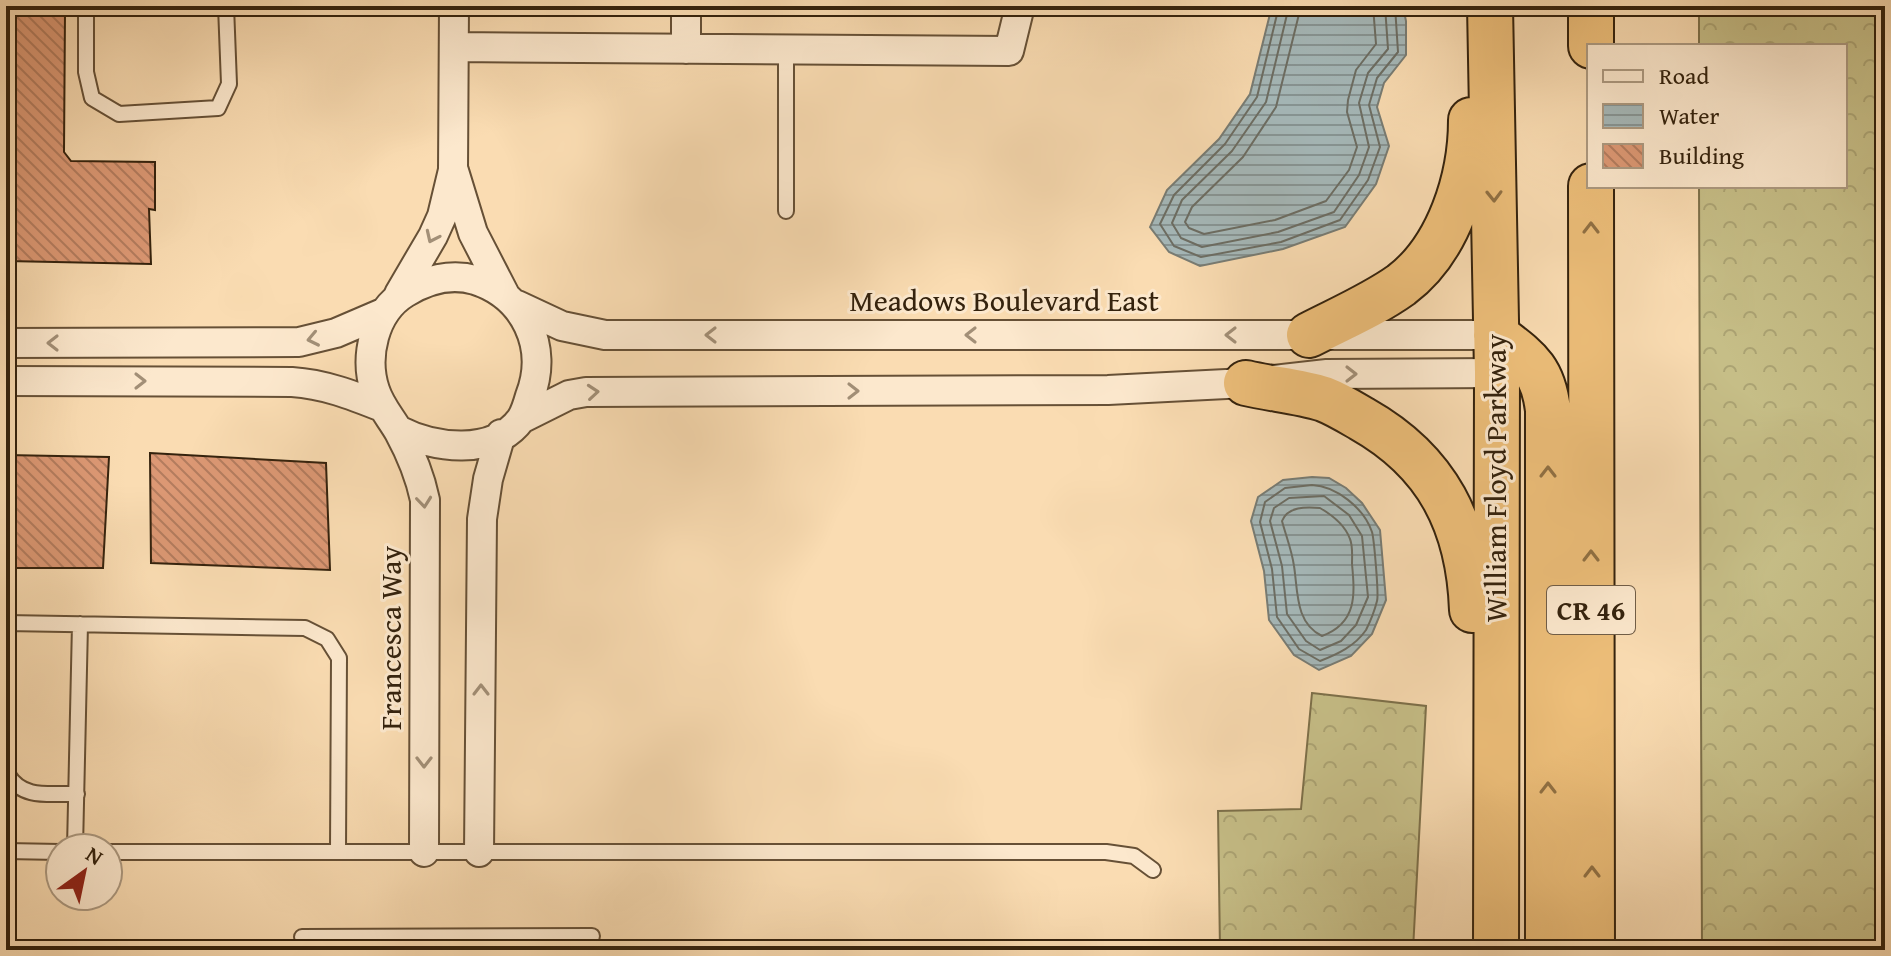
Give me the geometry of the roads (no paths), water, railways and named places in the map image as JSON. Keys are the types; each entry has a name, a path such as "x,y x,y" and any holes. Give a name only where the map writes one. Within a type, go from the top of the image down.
{"highway":[{"path":"1309,335 1371,304 1403,283 1429,256 1449,224 1471,142 1471,6"},
{"name":"William Floyd Parkway","path":"1490,6 1509,357 1496,937"},
{"path":"1591,6 1591,44"},
{"name":"CR 46","path":"1591,188 1592,950"},
{"path":"1509,357 1550,353 1576,320 1591,271"},
{"path":"1509,357 1540,377 1548,410 1548,950"},
{"path":"1246,383 1326,400 1372,425 1396,441 1415,460 1450,504 1469,565 1472,738 1496,937"}],"street":[{"path":"390,418 375,391 370,360 377,329 442,216 453,170 454,6"},
{"path":"686,6 686,49"},
{"path":"454,47 1009,51 1020,6"},
{"path":"453,170 473,233 531,330 537,347 535,384 511,427 486,488 482,519 479,852"},
{"path":"6,343 285,343 336,333 391,305 425,282 459,277 475,280 511,300"},
{"name":"Meadows Boulevard East","path":"511,300 562,326 605,335 1309,335 1509,357"},
{"path":"6,381 302,383 345,392 427,443 446,446 484,442 569,395 586,392 1108,390 1246,383 1509,357"},
{"name":"Francesca Way","path":"390,418 415,464 425,500 424,852"}],"lane":[{"path":"86,6 86,72 92,98 119,114 218,108 229,84 226,6"},
{"path":"786,49 786,211"},
{"path":"77,794 25,793 15,786 8,775 6,623 305,628 327,639 339,658 338,851"},
{"path":"76,832 80,624"},
{"path":"6,851 44,852"},
{"path":"124,852 1106,852 1134,856 1153,870"},
{"path":"302,937 592,936"}],"water":[{"path":"1272,6 1403,6 1406,55 1384,83 1377,107 1389,146 1376,184 1345,227 1283,249 1200,266 1169,252 1150,227 1167,190 1219,139 1250,94"},
{"path":"1329,478 1346,488 1362,503 1380,530 1386,600 1372,634 1351,656 1319,670 1294,655 1269,620 1264,571 1251,521 1258,497 1283,480"}]}
